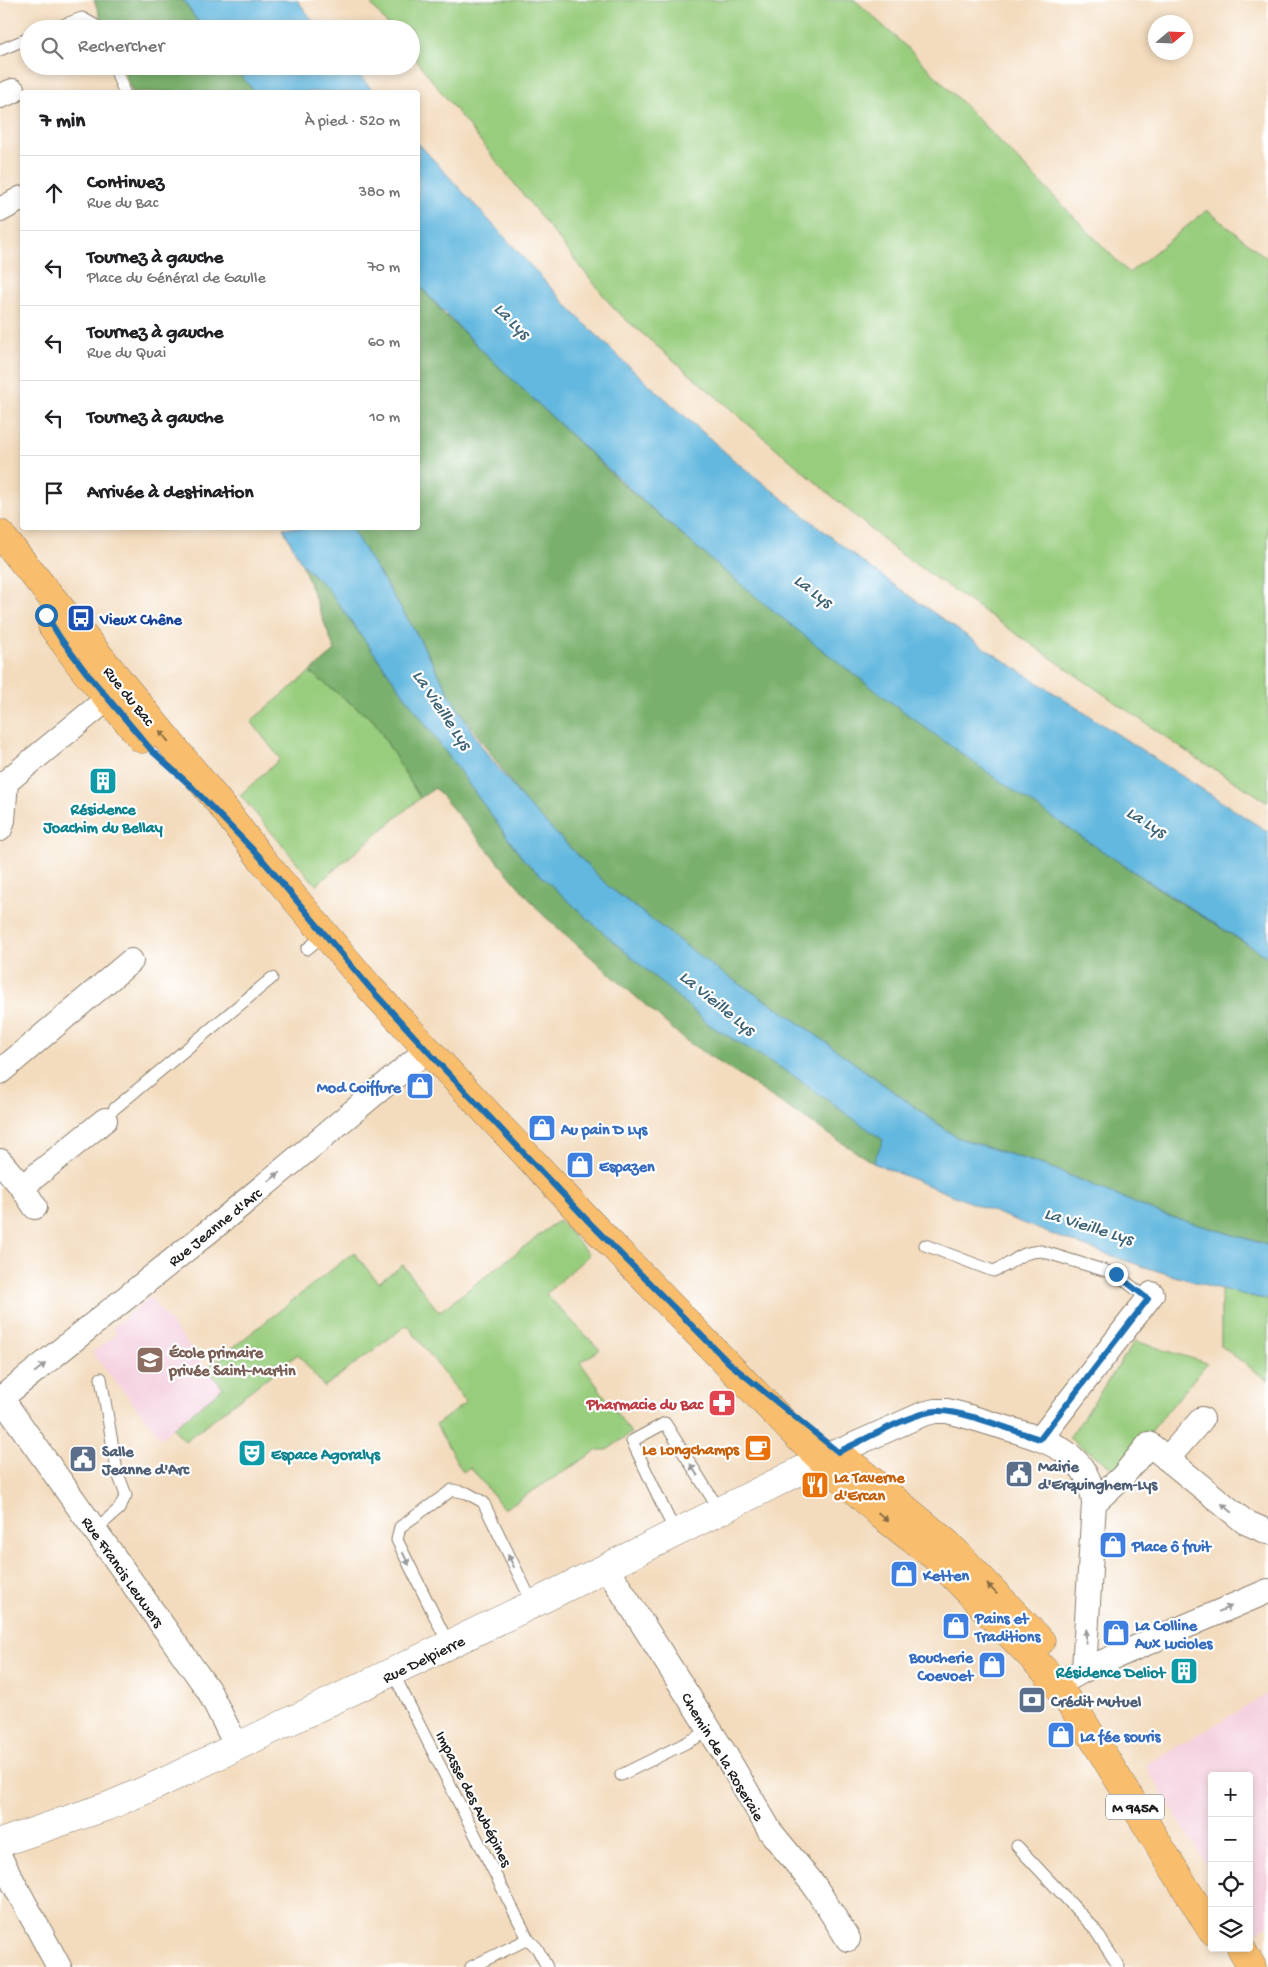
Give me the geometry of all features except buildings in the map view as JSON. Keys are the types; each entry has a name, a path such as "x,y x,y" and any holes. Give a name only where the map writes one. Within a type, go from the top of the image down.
{"main road":[{"name":"Rue du Bac","path":"0,534 115,692 161,760 191,786 260,857 316,942 370,988 584,1216 729,1363 830,1456"},
{"name":"Rue du Bac","path":"0,539 61,639 115,692"},
{"name":"M 945A","path":"830,1456 881,1515 935,1557 1071,1677 1101,1720 1208,1894"},
{"name":"M 945A","path":"1071,1677 1085,1725 1208,1925"},
{"path":"1228,1952 1244,1962"}],"street":[{"path":"0,210 20,199"},
{"path":"0,829 3,820 3,781 115,692"},
{"path":"0,1072 131,961"},
{"name":"Rue Jeanne d'Arc","path":"1,1399 230,1214 427,1050"},
{"path":"22,1187 109,1115"},
{"path":"0,1160 22,1187 35,1207"},
{"path":"1040,1439 1150,1297"},
{"name":"Rue Francis Leuwers","path":"1,1399 209,1691 237,1747"},
{"path":"830,1456 912,1418 935,1411 956,1413 1040,1439 1060,1448 1077,1462 1088,1477 1094,1502 1071,1677"},
{"path":"1167,1460 1202,1419"},
{"path":"1094,1502 1122,1478 1149,1444 1245,1522 1268,1532"},
{"name":"Rue Delpierre","path":"0,1843 125,1800 450,1645 830,1456"},
{"name":"Chemin de la Roseraie","path":"607,1568 710,1731 770,1831 814,1885 848,1938"},
{"path":"1071,1677 1268,1591"},
{"path":"0,1858 59,1967"}],"lane":[{"path":"0,50 20,42"},
{"path":"117,75 123,90"},
{"path":"109,1115 272,978"},
{"path":"925,1245 993,1272 1028,1252 1041,1251 1116,1274 1150,1297"},
{"path":"95,1530 119,1508 126,1495 117,1471 101,1378"},
{"path":"676,1534 632,1440 665,1423 720,1511"},
{"path":"450,1645 397,1540 400,1527 452,1490 467,1493 483,1502 533,1604"},
{"name":"Impasse des Aubépines","path":"393,1672 528,1939 537,1948 547,1967"},
{"path":"621,1775 710,1731"},
{"path":"1017,1846 1093,1927 1119,1967"},
{"path":"471,1967 528,1939"}],"shaded area":[{"name":"École primaire privée Saint-Martin","path":"150,1297 223,1388 161,1438 92,1353 116,1334 112,1328"},
{"path":"1268,1694 1268,1926 1253,1934 1253,1772 1208,1772 1208,1867 1145,1765"}],"green space":[{"path":"94,0 183,0 197,20 102,20"},
{"path":"368,0 855,0 913,53 1129,273 1207,210 1268,259 1268,802 1196,758 895,550 616,311 420,65 420,20 384,20"},
{"path":"125,75 241,75 253,90 131,90"},
{"path":"420,286 443,313 618,480 701,551 963,755 1169,896 1268,957 1268,1245 1158,1213 1052,1168 956,1137 787,1014 718,970 609,887 524,801 454,702 415,631 352,530 420,530"},
{"path":"302,564 327,588 523,859 711,1026 791,1074 884,1140 873,1163 685,1040 542,914 435,788 420,798 374,721 310,672 335,651"},
{"path":"310,672 374,721 420,798 316,885 240,795 280,759 251,721"},
{"path":"559,1220 589,1255 546,1294 600,1350 580,1362 631,1433 607,1450 598,1450 504,1509 470,1467 463,1472 436,1425 466,1402 407,1325 324,1387 298,1354 185,1441 173,1428 223,1388 207,1368 354,1252 378,1283 403,1265 439,1312"},
{"path":"1221,1288 1268,1300 1268,1381 1221,1346"},
{"path":"1135,1341 1207,1363 1122,1467 1113,1468 1069,1438"}],"water":[{"path":"183,0 297,0 312,20 197,20"},
{"path":"241,75 359,75 372,90 253,90"},
{"name":"La Lys","path":"420,145 575,314 624,362 735,461 868,566 921,604 980,645 1268,832 1268,957 1079,835 986,771 894,705 805,636 717,565 632,491 499,367 420,286"},
{"name":"La Vieille Lys","path":"284,530 352,530 415,631 454,702 482,747 524,801 609,887 718,970 787,1014 956,1137 1052,1168 1158,1213 1268,1245 1268,1300 1217,1288 1117,1258 1019,1222 873,1163 883,1140 791,1074 711,1026 590,921 523,859 327,588 302,564"}],"place":[{"name":"Vieux Chêne","path":"81,618"},
{"name":"Résidence Joachim du Bellay","path":"103,781"},
{"name":"Mod Coiffure","path":"420,1086"},
{"name":"Au pain D Lys","path":"542,1128"},
{"name":"Espazen","path":"580,1165"},
{"name":"École primaire privée Saint-Martin","path":"150,1360"},
{"name":"Pharmacie du Bac","path":"722,1403"},
{"name":"Le Longchamps","path":"758,1448"},
{"name":"Espace Agoralys","path":"252,1453"},
{"name":"Salle Jeanne d'Arc","path":"83,1459"},
{"name":"Mairie d'Erquinghem-Lys","path":"1019,1474"},
{"name":"La Taverne d'Ercan","path":"815,1485"},
{"name":"Place ô fruit","path":"1113,1545"},
{"name":"Ketten","path":"904,1574"},
{"name":"Pains et Traditions","path":"956,1626"},
{"name":"La Colline Aux Lucioles","path":"1116,1633"},
{"name":"Boucherie Coevoet","path":"992,1665"},
{"name":"Résidence Deliot","path":"1184,1671"},
{"name":"Crédit Mutuel","path":"1032,1700"},
{"name":"La fée souris","path":"1061,1735"}],"route":[{"path":"46,615 85,671 153,752 191,786 260,857 370,988 445,1070 588,1221 729,1363 838,1452 912,1418 935,1411 956,1413 1040,1439 1148,1299 1116,1274"}]}
